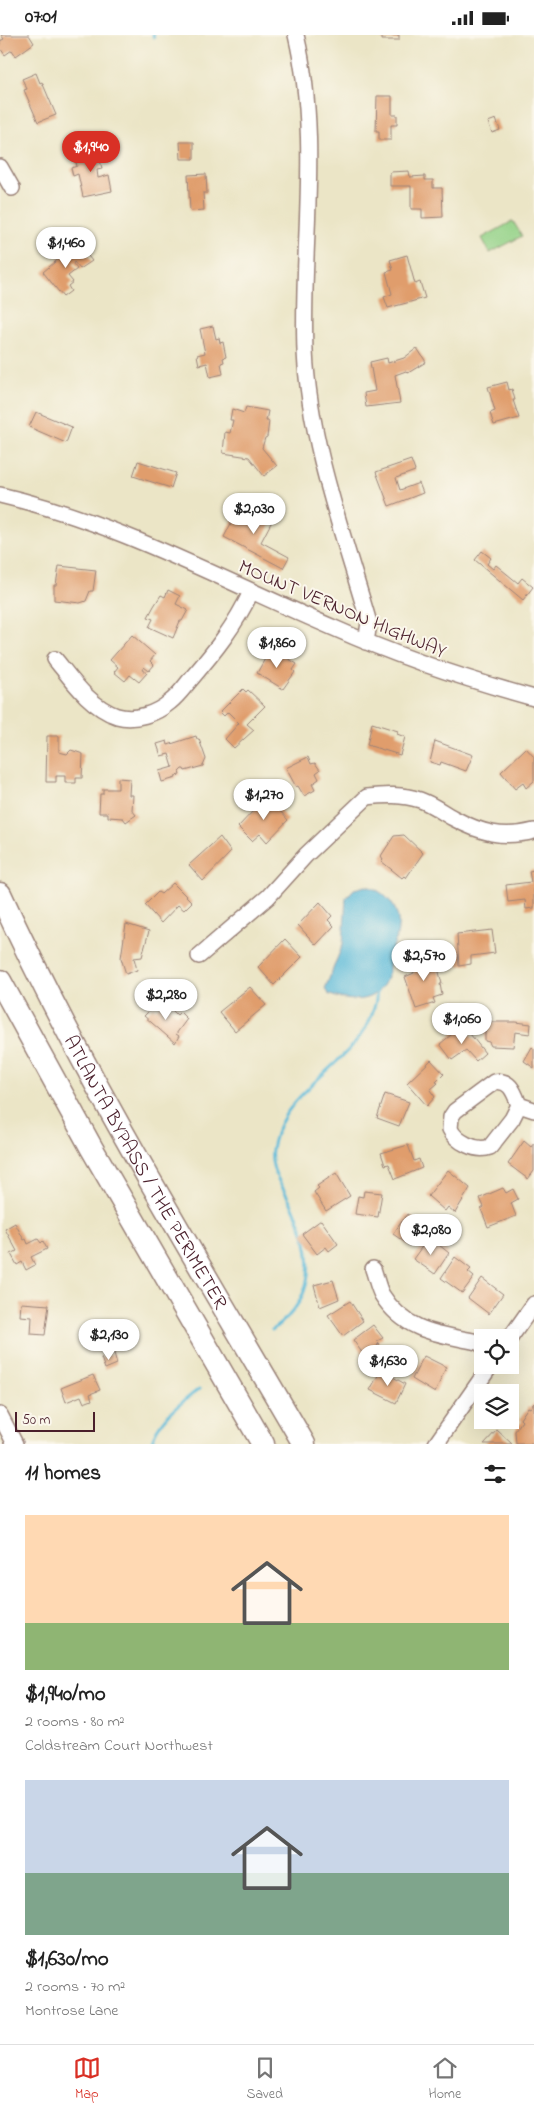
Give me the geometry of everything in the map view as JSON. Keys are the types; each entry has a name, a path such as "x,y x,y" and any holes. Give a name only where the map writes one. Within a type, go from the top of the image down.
{"highway":[{"name":"ATLANTA BYPASS / THE PERIMETER","path":"0,894 31,961 80,1055 304,1444"},
{"name":"ATLANTA BYPASS / THE PERIMETER","path":"0,981 91,1147 263,1444"}],"street":[{"path":"296,35 306,89 310,130 305,313 309,392 321,452 369,623 366,642"},
{"path":"0,167 12,188"},
{"name":"MOUNT VERNON HIGHWAY","path":"0,495 36,503 75,516 366,642 468,680 534,698"},
{"path":"55,659 98,707 118,716 138,717 146,715 172,701 203,665 232,629 251,592"},
{"path":"198,956 268,897 319,842 367,797 403,796 422,800 455,819 489,834 522,834 534,831"},
{"path":"499,1081 512,1087 519,1105 512,1119 490,1147 480,1149 471,1146 458,1139 450,1129 451,1117 455,1111 494,1082 499,1081"},
{"path":"519,1105 534,1110"},
{"path":"373,1269 382,1295 400,1316 421,1329 474,1341"},
{"path":"516,1329 534,1304"},
{"path":"436,1444 485,1374"},
{"path":"0,1415 15,1444"}],"green space":[{"path":"513,221 522,236 490,253 482,238"}],"water":[{"path":"366,886 379,891 394,907 398,921 397,935 387,977 379,991 366,998 343,999 328,994 325,989 343,944 346,898 354,889"}],"building":[{"path":"1,35 29,35 34,43 16,56 12,50 5,55 0,48 0,41 4,39"},
{"path":"382,35 399,35 399,40 382,40"},
{"path":"36,73 40,83 42,82 56,115 38,122 24,90 27,89 22,79"},
{"path":"377,96 392,96 392,115 397,115 397,125 391,125 391,140 379,140 379,131 376,131"},
{"path":"496,119 500,130 492,133 488,122"},
{"path":"180,142 194,142 194,159 181,159"},
{"path":"97,145 102,169 97,170 98,178 109,175 112,191 83,197 78,174 73,176 71,168 77,166 75,159 81,158 79,149"},
{"path":"409,171 410,177 425,176 425,180 433,180 433,188 442,188 443,217 422,218 422,209 411,209 411,186 390,186 390,172"},
{"path":"206,174 207,193 203,193 204,210 190,211 188,175"},
{"path":"73,247 76,251 81,247 92,261 80,269 74,262 73,264 77,269 68,276 73,282 68,286 71,291 63,297 43,272"},
{"path":"407,255 415,284 420,282 425,298 388,308 384,297 392,294 386,272 393,270 390,260"},
{"path":"213,326 216,339 219,338 220,343 223,342 226,357 223,358 224,362 221,363 223,374 210,377 207,363 199,365 197,355 205,353 200,329"},
{"path":"417,348 426,362 408,373 406,371 395,375 400,403 366,407 364,393 375,391 370,362 387,358 388,363 404,358"},
{"path":"507,382 509,390 512,389 515,400 513,400 519,418 494,425 490,413 495,411 488,387"},
{"path":"246,407 268,411 266,421 269,421 267,437 262,448 277,466 264,476 249,457 223,453 225,432 230,433 233,420 230,420 232,409 244,413"},
{"path":"36,412 72,427 66,443 29,427"},
{"path":"411,460 415,471 396,478 400,490 419,483 423,493 389,506 376,472"},
{"path":"138,461 176,473 171,488 133,476"},
{"path":"241,504 272,521 261,542 289,557 283,568 224,537"},
{"path":"482,551 491,558 487,564 493,569 496,565 518,583 522,578 533,587 523,600 475,560"},
{"path":"59,566 96,570 93,591 90,591 86,601 80,603 54,600 54,585 56,585"},
{"path":"168,590 180,596 176,604 188,610 182,621 180,621 173,638 149,627 153,619 148,617 161,595 165,597"},
{"path":"132,635 155,655 150,661 154,665 149,671 144,667 142,670 147,673 139,682 130,675 125,681 114,672 118,667 110,660"},
{"path":"271,648 297,664 293,670 295,672 283,689 257,673"},
{"path":"243,689 246,692 248,690 265,706 247,724 254,730 234,748 225,739 239,723 228,712 224,716 220,712"},
{"path":"372,723 398,731 397,734 405,737 400,755 367,745"},
{"path":"47,736 59,736 59,752 67,754 71,750 83,754 82,778 76,778 76,783 65,783 65,776 56,776 56,782 46,782"},
{"path":"196,736 199,739 206,759 203,766 185,771 182,769 179,772 180,775 175,776 176,778 162,782 159,771 173,767 169,754 161,756 157,744 167,741 168,745"},
{"path":"435,741 473,755 466,771 441,762 440,765 430,762"},
{"path":"526,748 534,757 534,781 526,788 523,783 515,789 501,772"},
{"path":"308,757 311,764 315,763 320,770 316,773 319,779 312,784 315,790 304,796 298,786 296,787 286,768"},
{"path":"118,778 130,779 129,795 133,795 132,810 136,815 126,822 123,818 108,817 108,813 99,813 100,794 103,794 103,789 118,789"},
{"path":"268,795 282,809 280,811 288,820 267,842 260,834 252,841 238,827"},
{"path":"404,835 423,853 406,878 404,876 402,878 381,861 383,859 381,856 394,836"},
{"path":"220,837 231,852 203,881 189,865"},
{"path":"534,870 534,908 526,909 525,900 508,902 506,885 531,882 529,871"},
{"path":"173,883 192,902 184,910 178,905 161,923 145,905 158,892 161,894"},
{"path":"320,902 332,916 328,920 334,926 316,945 298,925"},
{"path":"126,924 149,931 142,957 134,958 137,970 126,974 121,958"},
{"path":"492,930 495,953 471,956 471,964 459,966 457,934"},
{"path":"285,939 302,957 274,985 258,967"},
{"path":"424,955 428,962 434,961 435,968 438,968 442,984 440,984 442,995 433,998 435,1003 416,1009 405,977 414,973 411,963 416,961 415,958"},
{"path":"250,987 266,1005 235,1031 219,1012"},
{"path":"163,1001 177,1015 180,1012 187,1019 176,1034 179,1036 175,1043 144,1016 153,1007 156,1009"},
{"path":"485,1022 531,1024 530,1034 515,1032 513,1047 491,1046 489,1042 485,1041"},
{"path":"463,1025 485,1053 476,1061 466,1050 452,1060 440,1044"},
{"path":"532,1047 534,1049 534,1068 524,1061"},
{"path":"431,1060 444,1074 430,1090 435,1097 427,1106 407,1083"},
{"path":"385,1094 409,1102 399,1126 377,1118"},
{"path":"524,1141 531,1147 534,1143 534,1171 528,1179 508,1164"},
{"path":"408,1145 414,1161 419,1159 422,1168 395,1179 389,1164 385,1165 381,1153"},
{"path":"448,1170 470,1188 455,1213 448,1207 445,1211 428,1196"},
{"path":"336,1173 350,1196 326,1211 314,1192 319,1188 317,1186"},
{"path":"503,1188 506,1193 513,1189 518,1199 511,1203 516,1216 488,1227 481,1209 484,1207 480,1198"},
{"path":"364,1191 382,1193 378,1217 355,1214 358,1196 363,1197"},
{"path":"407,1214 425,1227 410,1246 393,1234"},
{"path":"321,1220 338,1244 329,1251 326,1247 317,1254 302,1234"},
{"path":"15,1223 28,1244 38,1239 41,1243 43,1241 47,1249 31,1257 35,1265 26,1270 22,1262 17,1265 11,1254 17,1251 5,1229"},
{"path":"429,1237 449,1253 435,1274 413,1259"},
{"path":"455,1257 471,1269 468,1272 474,1277 462,1293 441,1278"},
{"path":"482,1278 503,1294 489,1314 468,1298"},
{"path":"333,1280 339,1299 320,1307 314,1285"},
{"path":"350,1301 363,1321 343,1336 328,1315"},
{"path":"21,1303 49,1305 45,1335 31,1334 32,1317 20,1316"},
{"path":"373,1325 383,1338 377,1341 380,1344 377,1345 382,1351 368,1361 353,1340"},
{"path":"114,1353 117,1364 105,1369 101,1358"},
{"path":"424,1356 446,1367 435,1393 412,1379"},
{"path":"381,1370 405,1384 396,1403 370,1390"},
{"path":"93,1375 100,1390 90,1394 92,1400 84,1403 81,1396 66,1402 61,1388"},
{"path":"534,1403 534,1444 516,1444 515,1431 519,1429 522,1421 520,1419 528,1407 530,1408"},
{"path":"497,1430 512,1444 484,1444"}],"waterway":[{"path":"272,1330 288,1317 299,1303 305,1288 308,1272 305,1238 291,1203 273,1168 273,1144 281,1122 294,1103 346,1053 361,1035 372,1015 377,992"},
{"path":"151,1444 154,1435 164,1420 177,1406 199,1389"}]}
